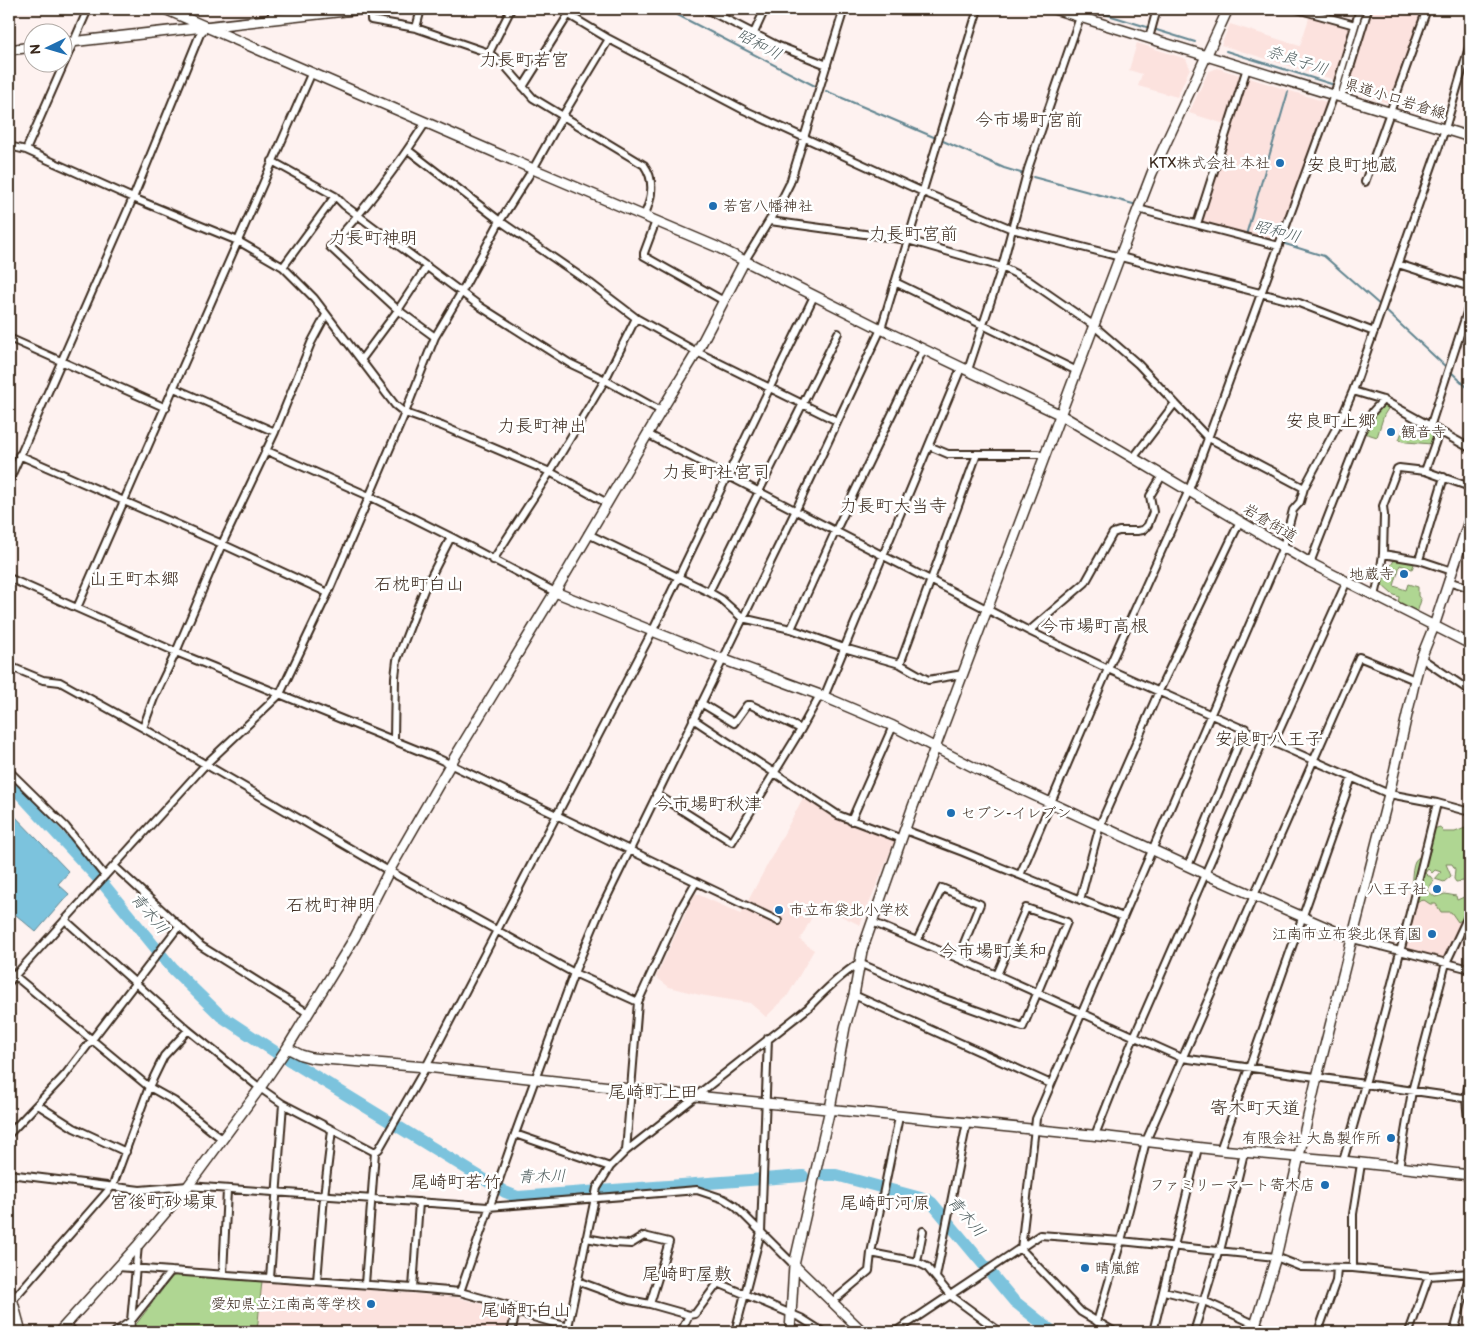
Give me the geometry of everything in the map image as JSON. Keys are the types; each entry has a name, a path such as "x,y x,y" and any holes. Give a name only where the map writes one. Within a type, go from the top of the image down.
{"street":[{"path":"72,35 88,9"},
{"name":"岩倉街道","path":"165,9 716,247 923,350 1061,415 1310,563 1470,644"},
{"path":"271,19 273,9"},
{"path":"72,42 363,9"},
{"path":"371,9 371,20 416,28 489,54 506,67 533,98 644,165 649,172 651,182 650,200 644,216"},
{"path":"416,28 420,9"},
{"path":"489,54 512,9"},
{"path":"706,9 776,45 827,65"},
{"path":"754,33 765,9"},
{"path":"59,1332 138,1246 188,1186 287,1048 355,937 389,871 450,765 697,352 744,262 788,188 844,9"},
{"path":"460,1292 514,1134 574,973 600,911 795,511 880,329 978,9"},
{"name":"県道小口岩倉線","path":"1055,9 1149,38 1205,60 1248,68 1470,137"},
{"path":"1149,38 1157,9"},
{"path":"790,1332 794,1265 830,1109 859,963 872,922 963,674 1046,457 1093,325 1139,206 1152,173 1228,9"},
{"path":"1297,9 1355,25"},
{"path":"1338,96 1360,9"},
{"path":"1020,875 1108,669 1189,490 1260,293 1338,96 1368,9"},
{"path":"1365,182 1427,9"},
{"path":"523,87 570,12 608,39 744,110 923,192 1012,229 1299,303 1374,332"},
{"path":"656,794 732,842 822,696 929,446 965,369 1002,267 1028,169 1080,17"},
{"path":"9,481 133,198 200,34 207,26"},
{"path":"9,982 12,973 65,920 206,764 280,694 328,594 405,413 435,337 500,221 533,169 608,39"},
{"path":"1115,1332 1080,1312 1021,1249 1036,1119 1283,547 1293,510 1300,502 1304,488 1341,419 1353,391 1445,129 1470,44"},
{"path":"9,50 22,48"},
{"path":"1198,222 1248,68"},
{"path":"26,150 56,72"},
{"path":"77,608 312,72"},
{"path":"426,122 408,150 359,216 330,247 398,310 435,337"},
{"path":"9,146 26,150 238,242 283,268 314,298 395,405 405,413 442,426 550,472 607,503"},
{"path":"408,150 500,221 590,283 636,318 697,352 837,422"},
{"path":"272,161 334,196 461,293 569,363 605,380 660,411"},
{"path":"283,268 334,196"},
{"path":"1139,206 1280,243"},
{"path":"656,221 644,256 724,301"},
{"path":"770,221 908,240 1002,267 1028,280 1093,325 1138,364 1207,436 1304,488"},
{"path":"1398,264 1470,287"},
{"path":"361,360 398,310 427,266"},
{"path":"895,282 1077,372"},
{"path":"365,1284 375,1152 379,1149 426,1067 558,816 653,630 814,296"},
{"path":"1430,427 1470,303"},
{"path":"143,728 154,698 176,652 222,544 275,432 311,343 326,315"},
{"path":"494,560 605,380 636,318"},
{"path":"709,592 838,333"},
{"path":"9,338 166,408"},
{"path":"791,629 835,532 923,350"},
{"path":"174,388 275,432"},
{"path":"1353,391 1383,400 1470,448"},
{"path":"1310,563 1361,432 1373,411 1383,400"},
{"path":"1134,458 1176,403"},
{"path":"1425,471 1439,432"},
{"path":"647,434 987,610 1108,669 1245,728 1389,794 1437,802 1470,812"},
{"path":"929,446 948,454 1038,454 1046,457"},
{"path":"265,450 369,496 555,592 722,659 822,696 893,726 1051,803 1302,918 1353,939 1470,969"},
{"path":"900,664 977,454"},
{"path":"19,456 222,544 328,594"},
{"path":"1375,596 1383,554 1383,506 1397,469 1425,471 1470,487"},
{"path":"1029,631 1085,583 1113,533 1143,530 1148,525 1153,512 1150,496 1163,474"},
{"path":"1419,560 1444,477"},
{"path":"1254,1328 1276,1257 1317,1076 1389,794 1415,680 1470,518"},
{"path":"1080,900 1100,825 1159,691 1240,521"},
{"path":"588,534 709,592 742,618 791,629 844,648 900,664 928,680 963,674"},
{"path":"394,739 397,660 424,590 451,537"},
{"path":"1383,554 1419,560 1452,571"},
{"path":"9,578 176,652 394,739 630,849 778,921"},
{"path":"1274,742 1347,581"},
{"path":"1448,581 1470,588"},
{"path":"1097,1322 1121,1241 1146,1141 1359,657 1415,680"},
{"path":"1421,658 1470,691"},
{"path":"9,666 44,680 60,682 206,764 389,871 574,973 638,1002"},
{"path":"701,703 734,723 747,705 752,705 801,729"},
{"path":"693,719 773,774 838,815 851,821 903,835 1020,875 1123,918"},
{"path":"851,821 893,726"},
{"path":"1188,866 1245,728"},
{"path":"1095,1135 1134,1037 1265,737"},
{"path":"9,771 66,826 102,880"},
{"path":"1220,1150 1352,777"},
{"path":"1343,1161 1366,1084 1437,802"},
{"path":"114,866 201,946 308,1013"},
{"path":"626,1151 638,1002 696,882"},
{"path":"917,941 942,888 980,904 958,958"},
{"path":"859,963 931,994 1023,1027 1036,992 1067,922 1026,908 997,974"},
{"path":"1399,1168 1412,1091 1446,963 1470,912"},
{"path":"65,920 188,1030 260,1088 283,1104 375,1152"},
{"path":"872,922 997,974 1182,1058 1468,1099"},
{"path":"9,1134 64,1075 179,926"},
{"path":"516,1312 568,1329 595,1194 610,1167 626,1151 808,1008 845,972 859,963"},
{"path":"12,973 149,1087 174,1101 222,1139"},
{"path":"854,995 1051,1084"},
{"path":"10,1303 113,1185 149,1087 164,1056 188,1030"},
{"path":"735,1332 761,1232 768,1038"},
{"path":"287,1048 312,1058 426,1067 766,1104 967,1122 1244,1153 1343,1161 1470,1175"},
{"path":"1470,1074 1468,1099 1470,1141"},
{"path":"38,1104 74,1128 126,1152"},
{"path":"270,1278 283,1104"},
{"path":"832,1302 869,1271 899,1116"},
{"path":"936,1277 967,1122"},
{"path":"318,1281 324,1196 332,1130"},
{"path":"514,1134 610,1167"},
{"path":"1153,1332 1198,1148"},
{"path":"1194,1332 1219,1250 1244,1153"},
{"path":"1353,1268 1353,1214 1361,1164"},
{"path":"9,1174 113,1185 140,1190 188,1186 276,1194 488,1207 595,1194 697,1190 724,1199 735,1206 863,1332"},
{"path":"222,1274 227,1190"},
{"path":"413,1288 419,1202"},
{"path":"917,1262 923,1231"},
{"path":"895,1332 1040,1235 1219,1250 1276,1257 1301,1267 1353,1268 1429,1276 1470,1273"},
{"path":"586,1238 632,1244 644,1236 670,1242 650,1304"},
{"path":"130,1332 138,1246"},
{"path":"871,1253 917,1262 927,1267 950,1295 1000,1332"},
{"path":"118,1267 460,1292 514,1307 516,1312 511,1332"},
{"path":"1454,1332 1470,1267"},
{"path":"1318,1332 1336,1281 1337,1268"},
{"path":"115,1332 131,1321 171,1271"},
{"path":"1409,1332 1429,1276"},
{"path":"578,1282 629,1300 689,1315 695,1314 718,1283 791,1314 812,1324 823,1332"},
{"path":"9,1287 10,1303 21,1332"},
{"path":"1164,1291 1204,1301 1254,1328 1261,1327 1267,1332"},
{"path":"681,1332 689,1315"},
{"path":"66,1324 74,1332"}],"shaded area":[{"path":"1369,9 1425,9 1391,104 1346,90"},
{"path":"1310,15 1351,26 1335,80 1221,45 1230,24 1300,46"},
{"path":"1137,43 1186,59 1190,68 1177,97 1138,86 1142,74 1129,70"},
{"path":"1217,68 1243,76 1228,125 1189,113 1208,72"},
{"path":"1246,77 1329,103 1277,241 1201,221"},
{"name":"市立布袋北小学校","path":"804,796 844,822 895,841 860,925 818,905 800,940 814,950 788,995 766,1017 750,1003 700,995 669,987 656,977 695,893 741,914"},
{"name":"江南市立布袋北保育園","path":"1415,896 1470,910 1446,963 1400,951"},
{"name":"愛知県立江南高等学校","path":"262,1281 455,1297 509,1311 511,1316 507,1332 257,1332"}],"green space":[{"path":"1383,400 1391,404 1384,415 1377,437 1361,432"},
{"path":"1415,422 1434,431 1432,444 1399,440 1403,429 1409,429"},
{"path":"1395,559 1415,562 1412,569 1400,565 1394,586 1406,590 1408,584 1418,587 1418,596 1421,600 1417,613 1398,604 1399,597 1392,594 1382,585 1383,577"},
{"path":"1440,827 1443,832 1455,832 1468,827 1470,829 1469,885 1465,877 1464,881 1456,882 1454,879 1455,869 1452,864 1446,864 1451,876 1444,882 1435,879 1441,872 1435,870 1432,873 1428,869 1425,873 1434,881 1427,890 1435,897 1445,894 1456,896 1457,900 1464,897 1470,890 1470,909 1466,916 1458,922 1451,912 1441,912 1436,904 1430,904 1424,900 1413,902 1412,881 1415,861 1421,856 1429,854 1431,848 1427,847 1430,830"},
{"path":"179,1274 262,1281 257,1332 133,1332 134,1327 172,1277"}],"water":[{"path":"9,810 69,872 58,884 69,894 36,932 9,909"}],"waterway":[{"name":"昭和川","path":"666,9 815,86"},
{"name":"奈良子川","path":"1089,9 1195,42"},
{"name":"奈良子川","path":"1226,51 1341,87 1364,9"},
{"name":"昭和川","path":"826,91 936,138"},
{"path":"1246,235 1288,92"},
{"name":"昭和川","path":"943,141 1004,168 1024,174"},
{"name":"昭和川","path":"1033,177 1137,205"},
{"name":"昭和川","path":"1282,243 1324,256 1381,306"},
{"name":"昭和川","path":"1385,310 1447,368"},
{"name":"昭和川","path":"1450,371 1470,390"},
{"name":"青木川","path":"9,782 105,886 172,968 221,1016 277,1053"},
{"name":"青木川","path":"289,1060 505,1192 518,1197 803,1176"},
{"name":"青木川","path":"823,1175 836,1175 928,1200 1014,1301 1053,1332"}],"place":[{"name":"KTX株式会社 本社","path":"1280,163"},
{"name":"若宮八幡神社","path":"713,206"},
{"name":"観音寺","path":"1391,432"},
{"name":"地蔵寺","path":"1404,574"},
{"name":"セブン-イレブン","path":"951,813"},
{"name":"八王子社","path":"1437,889"},
{"name":"市立布袋北小学校","path":"779,910"},
{"name":"江南市立布袋北保育園","path":"1432,934"},
{"name":"有限会社 大島製作所","path":"1391,1138"},
{"name":"ファミリーマート寄木店","path":"1325,1185"},
{"name":"晴嵐館","path":"1085,1268"},
{"name":"愛知県立江南高等学校","path":"371,1304"}],"district":[{"name":"力長町若宮","path":"524,60"},
{"name":"今市場町宮前","path":"1029,120"},
{"name":"安良町地蔵","path":"1352,165"},
{"name":"力長町宮前","path":"913,234"},
{"name":"力長町神明","path":"373,238"},
{"name":"安良町上郷","path":"1331,421"},
{"name":"力長町神出","path":"542,426"},
{"name":"力長町社宮司","path":"716,472"},
{"name":"力長町大当寺","path":"893,506"},
{"name":"山王町本郷","path":"134,579"},
{"name":"石枕町白山","path":"419,584"},
{"name":"今市場町高根","path":"1094,626"},
{"name":"安良町八王子","path":"1269,739"},
{"name":"今市場町秋津","path":"708,804"},
{"name":"石枕町神明","path":"331,905"},
{"name":"今市場町美和","path":"993,951"},
{"name":"尾崎町上田","path":"653,1092"},
{"name":"寄木町天道","path":"1255,1108"},
{"name":"尾崎町若竹","path":"456,1182"},
{"name":"宮後町砂場東","path":"164,1202"},
{"name":"尾崎町河原","path":"885,1203"},
{"name":"尾崎町屋敷","path":"687,1274"},
{"name":"尾崎町白山","path":"526,1310"}]}
